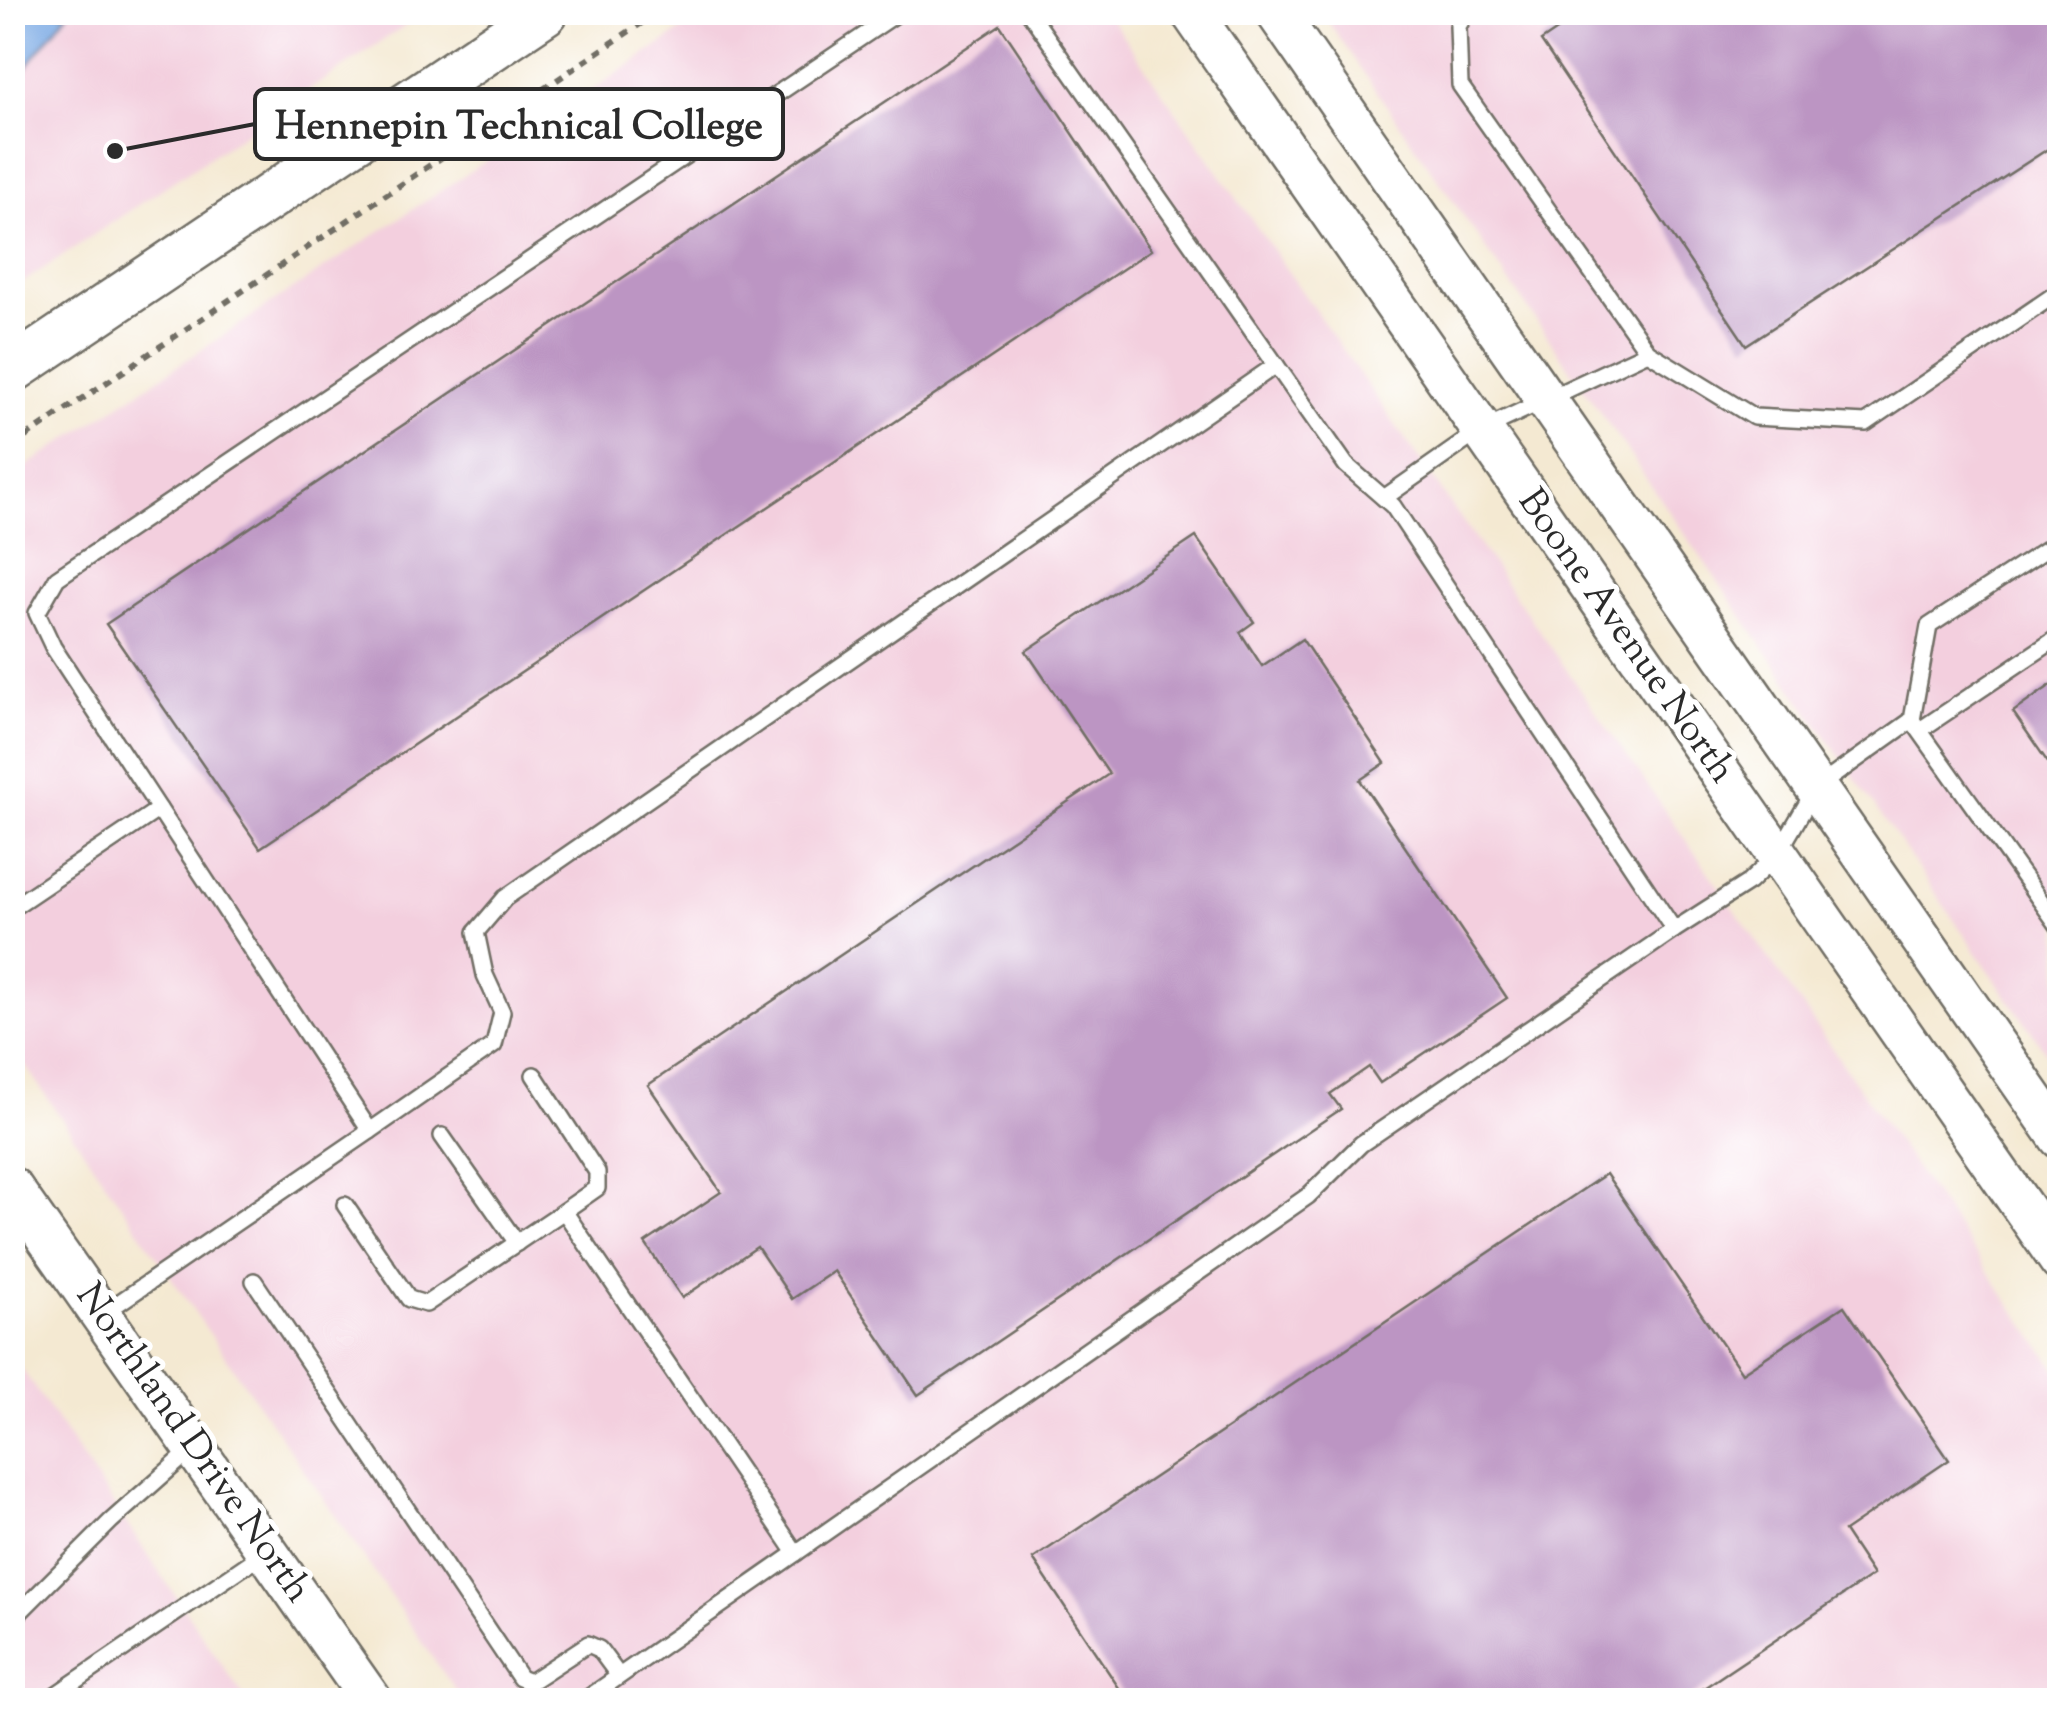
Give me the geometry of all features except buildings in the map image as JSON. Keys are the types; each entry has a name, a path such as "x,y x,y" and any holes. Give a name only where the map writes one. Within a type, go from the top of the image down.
{"main road":[{"path":"12,370 545,12"}],"street":[{"name":"Boone Avenue North","path":"1190,12 2060,1261"},
{"name":"Boone Avenue North","path":"1276,12 2060,1138"},
{"name":"Northland Drive North","path":"12,1188 371,1700"}],"lane":[{"path":"370,1131 52,647 37,613 57,578 899,12"},
{"path":"1029,12 1346,465 1393,506 1674,930"},
{"path":"1467,12 1458,26 1460,85 1648,352 1754,416 1866,423 2060,291"},
{"path":"1384,498 1482,430 1648,352"},
{"path":"102,1315 494,1045 502,1012 485,975 476,932 505,898 1276,365"},
{"path":"2060,540 1929,626 1916,725 2060,928"},
{"path":"588,1698 1308,1196 1361,1144 1749,882 1777,855 1816,788 2060,636"},
{"path":"12,908 158,809"},
{"path":"345,1205 409,1299 426,1304 564,1211 597,1188 597,1172 534,1075"},
{"path":"442,1136 517,1243"},
{"path":"564,1211 796,1553"},
{"path":"254,1280 520,1678 530,1682 588,1644 599,1649 619,1676"},
{"path":"12,1620 111,1521 194,1448"},
{"path":"48,1700 267,1551"}],"path":[{"path":"12,446 658,12"}],"shaded area":[{"path":"13,13 424,13 13,289"},
{"path":"708,13 1107,13 2059,1373 2059,1700 462,1700 13,1048 12,476"},
{"path":"1322,13 2059,13 2059,1071"},
{"path":"13,1356 246,1700 13,1700"}],"water":[{"path":"12,13 68,13 13,84"}],"place":[{"name":"Hennepin Technical College","path":"115,151"}]}
